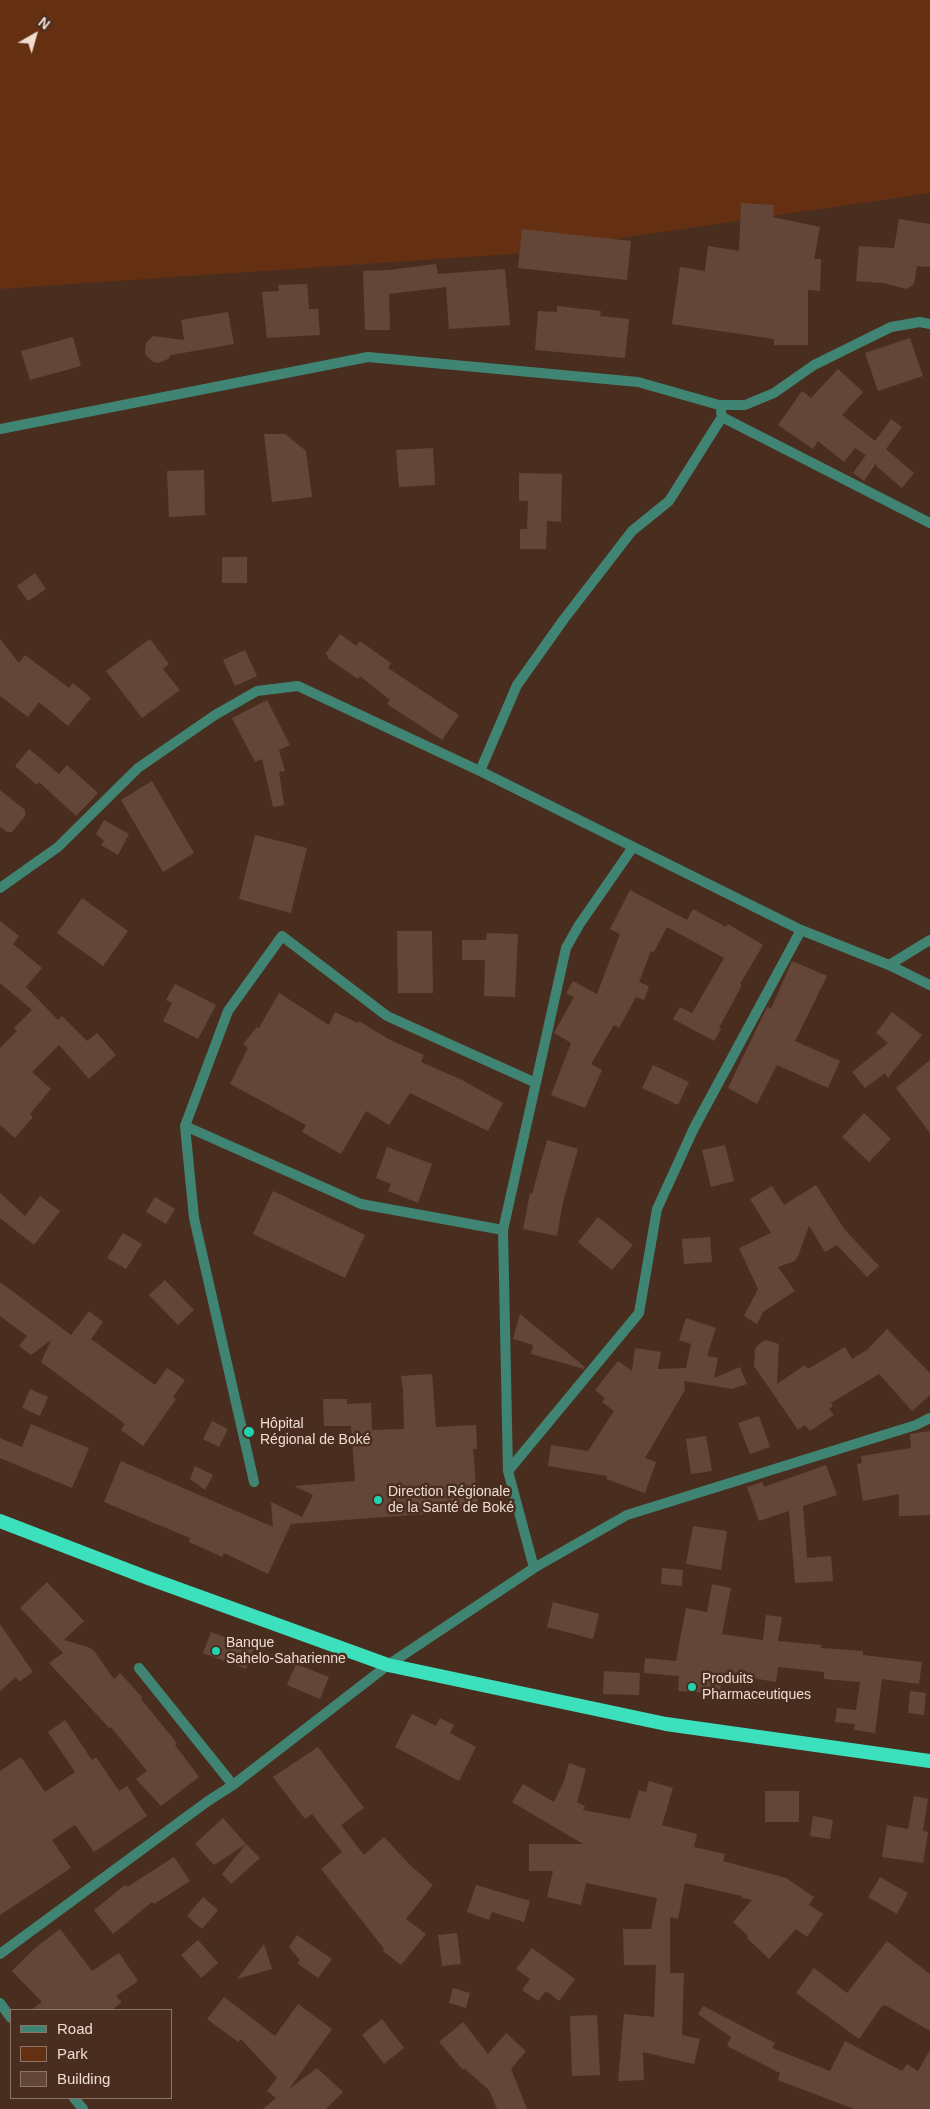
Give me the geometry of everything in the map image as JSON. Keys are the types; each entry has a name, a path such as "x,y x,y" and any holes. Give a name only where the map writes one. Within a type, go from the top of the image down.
{"highway":[{"path":"0,1520 148,1578 388,1665 666,1724 930,1761"}],"street":[{"path":"0,429 368,357 638,382 719,404 745,405 774,393 814,365 891,328 920,322 930,324"},
{"path":"480,771 517,685 564,619 632,531 670,501 722,417 719,404"},
{"path":"722,417 930,523"},
{"path":"0,888 58,848 138,768 215,715 257,691 298,686 339,703 480,771 801,930 889,965 930,985"},
{"path":"534,1568 508,1471 503,1230 566,948 579,925 632,847"},
{"path":"508,1471 639,1312 657,1208 694,1128 801,930"},
{"path":"254,1482 194,1218 185,1126 228,1011 282,936 387,1016 536,1083"},
{"path":"889,965 930,940"},
{"path":"185,1126 361,1204 503,1230"},
{"path":"0,1954 208,1801 233,1785 388,1665 534,1568 627,1515 916,1425 930,1418"},
{"path":"139,1668 233,1785"},
{"path":"0,2003 10,2017"},
{"path":"75,2099 83,2109"}],"green space":[{"path":"0,0 930,0 930,193 511,254 0,289"}],"building":[{"path":"741,203 774,205 773,217 820,227 814,259 821,259 820,291 808,290 808,345 774,345 774,339 672,324 680,267 705,271 708,246 739,251"},
{"path":"899,219 930,224 930,267 917,266 914,284 907,289 883,283 856,281 859,246 894,248"},
{"path":"522,229 631,241 627,280 518,268"},
{"path":"436,264 438,274 505,269 510,325 449,329 446,287 389,294 390,330 365,330 363,271"},
{"path":"307,284 309,309 318,309 320,335 267,338 262,292 279,291 278,285"},
{"path":"557,306 601,311 600,316 629,319 625,358 535,350 538,311 557,312"},
{"path":"228,312 234,344 171,355 168,359 158,363 153,362 145,354 146,343 153,336 184,340 181,320"},
{"path":"73,337 81,366 30,380 21,351"},
{"path":"910,338 923,376 878,391 865,353"},
{"path":"838,369 863,392 842,415 875,441 891,419 902,427 886,449 914,473 902,488 876,466 877,462 864,481 853,473 866,455 855,448 844,462 818,441 813,449 778,425 802,391 811,398"},
{"path":"264,434 285,434 306,451 312,497 272,502"},
{"path":"433,448 435,485 399,487 396,450"},
{"path":"204,470 205,515 169,517 167,471"},
{"path":"519,473 562,474 561,522 547,521 546,549 520,549 520,529 527,529 528,501 519,501"},
{"path":"222,557 247,557 247,583 222,583"},
{"path":"35,573 46,589 28,601 17,586"},
{"path":"340,634 356,646 360,641 391,663 388,668 459,715 442,740 387,704 390,700 360,676 358,679 329,659 326,653"},
{"path":"0,639 19,663 25,655 69,688 73,683 91,698 68,726 39,702 28,717 0,696"},
{"path":"150,639 169,664 163,669 180,690 142,718 106,671"},
{"path":"245,650 257,676 235,686 223,660"},
{"path":"267,700 290,745 279,750 285,771 279,772 284,805 273,807 262,759 255,762 232,718"},
{"path":"29,749 59,774 67,765 98,793 76,816 39,782 37,785 15,766"},
{"path":"152,781 194,853 163,872 121,800"},
{"path":"0,790 25,810 25,816 12,832 7,832 0,827"},
{"path":"104,820 129,834 118,855 101,845 104,841 96,834"},
{"path":"255,835 307,848 291,913 239,899"},
{"path":"630,890 687,920 693,909 726,927 728,924 763,945 740,984 742,985 714,1041 673,1019 680,1007 692,1013 724,958 667,927 654,952 651,951 639,982 649,986 644,1000 636,997 619,1028 614,1025 591,1064 602,1070 585,1108 551,1095 571,1043 554,1033 574,997 566,993 573,981 597,994 620,934 610,929"},
{"path":"82,898 128,931 103,966 57,933"},
{"path":"0,921 19,936 13,944 42,968 26,987 58,1020 62,1016 87,1041 97,1033 116,1055 89,1079 59,1045 32,1072 51,1089 30,1114 33,1117 15,1138 0,1125 0,1048 17,1031 14,1028 32,1010 0,983"},
{"path":"397,931 432,931 433,993 398,993"},
{"path":"487,933 518,934 515,997 484,996 485,960 462,960 462,940 486,940"},
{"path":"792,961 827,976 795,1041 840,1061 828,1088 777,1065 757,1104 728,1088 767,1007 771,1009"},
{"path":"175,984 216,1005 198,1039 163,1021 172,1003 166,1000"},
{"path":"279,993 329,1025 335,1012 358,1023 359,1021 390,1040 424,1055 421,1062 462,1080 503,1103 488,1131 410,1093 389,1125 366,1111 341,1154 302,1132 306,1125 230,1084 248,1048 243,1044 257,1027 259,1028"},
{"path":"892,1012 922,1035 888,1078 885,1073 865,1088 852,1072 888,1043 876,1033"},
{"path":"930,1060 930,1133 896,1088"},
{"path":"653,1065 689,1082 678,1105 642,1088"},
{"path":"864,1113 891,1139 869,1162 842,1137"},
{"path":"547,1140 578,1149 563,1202 557,1236 523,1229 530,1193 532,1194"},
{"path":"725,1145 734,1181 711,1187 702,1150"},
{"path":"387,1147 432,1164 418,1203 388,1191 391,1184 376,1178"},
{"path":"816,1185 845,1230 879,1266 867,1277 837,1245 825,1252 809,1226 795,1261 778,1267 795,1291 763,1312 757,1324 744,1316 758,1289 739,1248 771,1233 750,1199 772,1186 784,1205"},
{"path":"273,1191 365,1235 345,1278 253,1234"},
{"path":"0,1193 25,1216 40,1196 60,1211 34,1245 0,1218"},
{"path":"155,1197 175,1209 166,1224 146,1212"},
{"path":"598,1217 633,1245 612,1270 578,1242"},
{"path":"123,1233 142,1244 126,1269 107,1258"},
{"path":"710,1237 712,1262 684,1264 682,1239"},
{"path":"165,1280 194,1310 178,1325 149,1295"},
{"path":"0,1282 71,1335 89,1311 103,1322 91,1339 155,1385 167,1368 185,1380 173,1397 176,1399 143,1446 121,1430 125,1424 41,1362 51,1340 31,1355 19,1346 27,1336 0,1316"},
{"path":"520,1314 585,1367 584,1369 531,1354 533,1345 513,1339"},
{"path":"686,1318 716,1328 707,1356 718,1358 714,1378 740,1367 747,1384 732,1389 684,1381 685,1390 645,1458 656,1462 645,1493 606,1479 607,1476 548,1466 551,1445 588,1451 614,1411 602,1402 605,1398 595,1390 618,1361 632,1371 635,1348 661,1352 658,1369 686,1368 691,1344 679,1340"},
{"path":"887,1329 930,1373 930,1395 912,1411 879,1374 831,1403 833,1406 829,1409 834,1415 810,1431 805,1425 798,1430 754,1366 755,1349 758,1345 765,1340 779,1344 777,1384 805,1365 808,1369 845,1347 852,1359 867,1350"},
{"path":"432,1374 436,1427 476,1425 477,1449 473,1449 478,1510 291,1524 268,1574 224,1553 222,1557 189,1542 190,1538 104,1502 121,1461 273,1527 271,1502 302,1517 313,1495 294,1486 355,1481 351,1426 324,1426 323,1399 347,1399 347,1404 371,1403 372,1430 404,1429 401,1376"},
{"path":"30,1389 48,1397 40,1416 22,1408"},
{"path":"759,1416 770,1447 750,1454 738,1423"},
{"path":"212,1421 228,1429 219,1447 203,1439"},
{"path":"31,1424 89,1448 72,1488 0,1458 0,1438 22,1447"},
{"path":"930,1431 930,1515 899,1516 899,1494 863,1501 857,1464 862,1463 861,1456 911,1448 910,1434"},
{"path":"706,1436 712,1471 691,1474 686,1439"},
{"path":"826,1465 837,1495 803,1506 807,1558 831,1556 833,1581 795,1583 789,1511 759,1521 747,1487 762,1482 764,1487"},
{"path":"195,1466 213,1475 205,1490 190,1479"},
{"path":"693,1526 727,1531 721,1570 686,1564"},
{"path":"662,1568 683,1570 682,1586 661,1584"},
{"path":"47,1582 84,1621 64,1640 88,1647 94,1651 114,1679 120,1673 142,1697 141,1699 177,1743 175,1745 199,1777 161,1806 136,1779 147,1771 111,1727 109,1728 49,1663 63,1653 20,1608"},
{"path":"712,1584 731,1588 722,1634 763,1640 766,1615 782,1617 778,1641 821,1645 821,1648 863,1651 863,1655 922,1662 919,1684 882,1679 875,1733 854,1730 855,1724 835,1722 837,1708 856,1710 860,1682 824,1679 824,1672 778,1667 776,1682 722,1673 720,1694 678,1691 679,1676 644,1673 645,1658 676,1661 686,1608 707,1612"},
{"path":"553,1602 599,1614 593,1639 547,1627"},
{"path":"0,1624 33,1672 19,1682 16,1677 0,1691"},
{"path":"211,1632 254,1648 246,1669 203,1653"},
{"path":"296,1664 329,1677 320,1699 287,1685"},
{"path":"604,1671 640,1673 639,1695 603,1694"},
{"path":"910,1691 926,1693 924,1715 908,1713"},
{"path":"412,1714 436,1726 440,1718 454,1725 450,1733 476,1747 459,1781 395,1747"},
{"path":"65,1720 92,1760 96,1757 119,1791 127,1786 147,1816 94,1852 75,1825 52,1840 71,1868 0,1915 0,1771 21,1757 45,1792 75,1772 48,1732"},
{"path":"318,1747 364,1808 341,1825 364,1855 384,1837 411,1866 433,1885 406,1919 426,1934 401,1965 383,1951 384,1949 321,1869 342,1852 312,1814 305,1819 273,1777"},
{"path":"569,1763 586,1769 577,1802 585,1806 583,1810 630,1819 639,1790 646,1792 649,1781 673,1788 662,1825 697,1834 694,1847 725,1854 723,1861 786,1878 814,1897 809,1905 823,1914 807,1937 796,1929 769,1959 733,1922 752,1900 685,1883 678,1919 670,1917 670,1973 684,1973 682,2035 700,2039 694,2064 643,2052 644,2080 618,2081 624,2014 654,2017 656,1965 624,1965 623,1929 651,1929 657,1898 586,1883 581,1905 547,1897 553,1871 529,1871 529,1844 583,1844 512,1802 523,1784 554,1802 564,1781"},
{"path":"765,1791 799,1791 799,1822 765,1822"},
{"path":"914,1796 928,1799 923,1831 928,1832 923,1863 882,1857 887,1825 908,1829"},
{"path":"813,1816 833,1820 830,1839 810,1836"},
{"path":"223,1818 246,1844 214,1865 195,1844"},
{"path":"246,1844 260,1858 231,1884 222,1874"},
{"path":"174,1857 190,1881 154,1904 152,1902 113,1934 94,1910 125,1885 127,1887"},
{"path":"880,1877 908,1893 897,1914 868,1897"},
{"path":"476,1885 530,1901 524,1922 492,1912 489,1920 467,1912"},
{"path":"203,1897 218,1910 202,1929 187,1916"},
{"path":"60,1929 92,1971 119,1953 138,1981 116,1996 122,2002 113,2009 32,2009 42,2002 12,1971 35,1948"},
{"path":"457,1933 461,1964 442,1966 438,1935"},
{"path":"297,1935 332,1959 318,1978 297,1963 300,1960 289,1947"},
{"path":"198,1940 218,1963 201,1978 181,1955"},
{"path":"887,1941 930,1974 930,2031 885,2005 882,2006 859,2039 796,1993 814,1968 847,1993"},
{"path":"264,1944 272,1969 237,1979"},
{"path":"532,1948 575,1979 559,2001 546,1991 538,2001 522,1990 530,1979 516,1969"},
{"path":"453,1988 470,1993 466,2008 449,2003"},
{"path":"224,1997 275,2036 298,2004 332,2029 289,2089 317,2068 343,2092 326,2109 263,2109 276,2098 267,2091 277,2078 241,2039 238,2042 207,2019"},
{"path":"703,2006 775,2043 772,2048 830,2071 845,2041 902,2071 907,2064 918,2071 930,2050 930,2109 854,2109 778,2080 780,2073 727,2046 731,2037 698,2014"},
{"path":"597,2015 600,2075 572,2076 570,2016"},
{"path":"382,2019 404,2048 384,2064 362,2035"},
{"path":"463,2022 488,2054 506,2033 526,2051 511,2069 527,2109 497,2109 489,2090 465,2069 463,2070 439,2042"}],"place":[{"name":"Hôpital Régional de Boké","path":"249,1432"},
{"name":"Direction Régionale de la Santé de Boké","path":"378,1500"},
{"name":"Banque Sahelo-Saharienne","path":"216,1651"},
{"name":"Produits Pharmaceutiques","path":"692,1687"}]}
